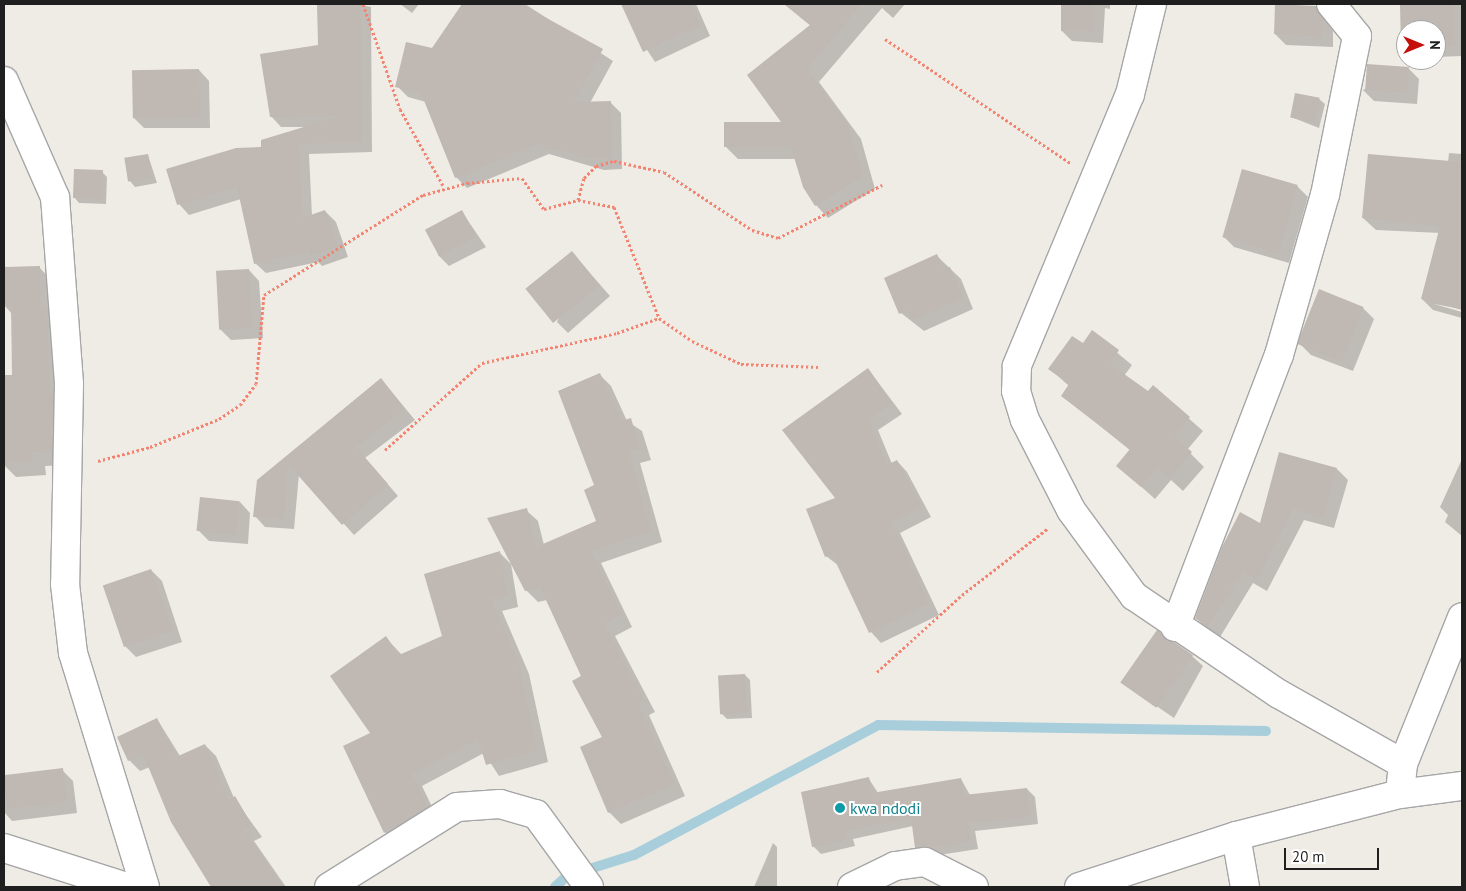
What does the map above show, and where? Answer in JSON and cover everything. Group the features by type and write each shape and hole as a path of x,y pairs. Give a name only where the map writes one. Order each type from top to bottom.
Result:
{"street":[{"path":"1152,4 1130,94 1097,181 1017,366 1016,391 1025,420 1071,510 1134,596 1175,627 1279,694 1403,764"},
{"path":"1175,627 1279,354 1325,195 1357,36 1330,4"},
{"path":"4,82 55,197 69,384 65,584 73,653 145,887"},
{"path":"1400,794 1403,764 1462,617"},
{"path":"1079,887 1236,836 1400,794 1462,786"},
{"path":"329,887 457,807 500,804 536,814 589,887"},
{"path":"1236,836 1245,887"},
{"path":"4,848 126,887"},
{"path":"852,887 895,866 925,862 974,887"}],"path":[{"path":"363,4 400,109 444,187"},
{"path":"885,40 1097,181"},
{"path":"578,200 584,178 596,166 614,162 664,172 752,230 778,238 882,185"},
{"path":"68,469 150,447 219,419 240,405 256,384 264,295 423,195 444,187 522,178 544,209 578,200 602,202 620,216 659,318 692,341 741,364 818,367"},
{"path":"385,450 482,363 617,334 659,318"},
{"path":"877,672 962,595 1071,510"}],"building":[{"path":"361,4 362,142 299,144 302,218 325,210 338,247 311,256 309,251 254,264 237,187 177,205 166,169 236,148 261,147 261,140 340,116 270,117 260,54 318,45 317,5"},
{"path":"462,4 521,4 603,49 574,102 611,101 612,159 593,159 537,144 455,178 421,93 395,87 406,42 432,48"},
{"path":"621,4 691,4 700,25 643,52"},
{"path":"784,4 862,4 807,69 848,125 863,176 815,206 803,187 791,147 724,147 724,122 781,122 747,75 810,25"},
{"path":"1061,4 1094,4 1094,31 1061,31"},
{"path":"1275,4 1316,6 1323,19 1322,37 1274,34"},
{"path":"1400,4 1454,4 1455,46 1446,46 1446,20 1400,20"},
{"path":"1367,64 1396,66 1396,70 1409,70 1407,93 1365,90"},
{"path":"199,69 200,117 133,118 132,70"},
{"path":"1295,93 1320,98 1315,122 1290,118"},
{"path":"148,154 152,178 128,181 124,158"},
{"path":"1368,154 1462,162 1462,310 1421,299 1440,226 1362,218"},
{"path":"74,169 103,170 102,199 73,198"},
{"path":"1242,169 1298,185 1278,253 1222,237"},
{"path":"462,210 476,236 439,256 425,230"},
{"path":"572,251 600,285 553,323 525,289"},
{"path":"937,254 944,269 950,267 963,298 912,320 908,310 899,314 884,278"},
{"path":"40,266 40,307 47,307 50,393 53,393 52,451 32,452 32,461 4,463 4,375 12,375 11,306 4,306 4,267"},
{"path":"249,269 252,328 219,330 216,271"},
{"path":"1319,289 1364,307 1341,362 1297,344"},
{"path":"1092,330 1119,350 1110,364 1148,391 1153,385 1190,417 1174,437 1192,452 1169,479 1157,468 1141,487 1116,466 1130,449 1061,396 1069,384 1048,369 1072,336 1083,343"},
{"path":"868,368 892,403 869,420 887,465 897,460 921,506 891,522 929,604 869,633 832,554 825,557 806,509 835,498 782,430"},
{"path":"600,373 621,421 631,418 640,448 629,452 651,531 591,551 622,615 604,624 644,700 638,703 674,784 608,813 580,747 602,737 572,681 581,676 540,587 525,591 487,518 527,508 536,547 596,521 584,490 594,485 558,391"},
{"path":"381,378 405,409 356,447 388,484 342,525 288,464 284,519 253,517 257,480"},
{"path":"1279,452 1337,468 1323,518 1293,509 1256,581 1243,571 1208,627 1195,618 1222,547 1240,512 1260,523"},
{"path":"200,497 240,501 236,535 196,531"},
{"path":"500,551 507,595 491,599 518,661 537,750 486,765 478,739 412,774 428,807 384,833 343,746 370,733 330,676 386,636 399,655 442,636 424,574"},
{"path":"151,569 172,630 124,647 103,586"},
{"path":"1157,630 1193,655 1156,708 1120,682"},
{"path":"745,674 747,713 720,714 718,675"},
{"path":"157,718 176,757 205,744 229,800 235,796 252,825 244,830 284,887 211,887 171,822 143,754 128,761 117,737"},
{"path":"63,768 67,802 8,809 4,775"},
{"path":"869,777 872,793 961,778 964,795 1027,788 1030,817 968,823 971,841 930,848 915,848 911,818 846,831 848,839 812,847 801,792"}],"waterway":[{"path":"555,887 567,876 634,855 878,725 1266,731"}],"place":[{"name":"kwa ndodi","path":"840,808"}]}
